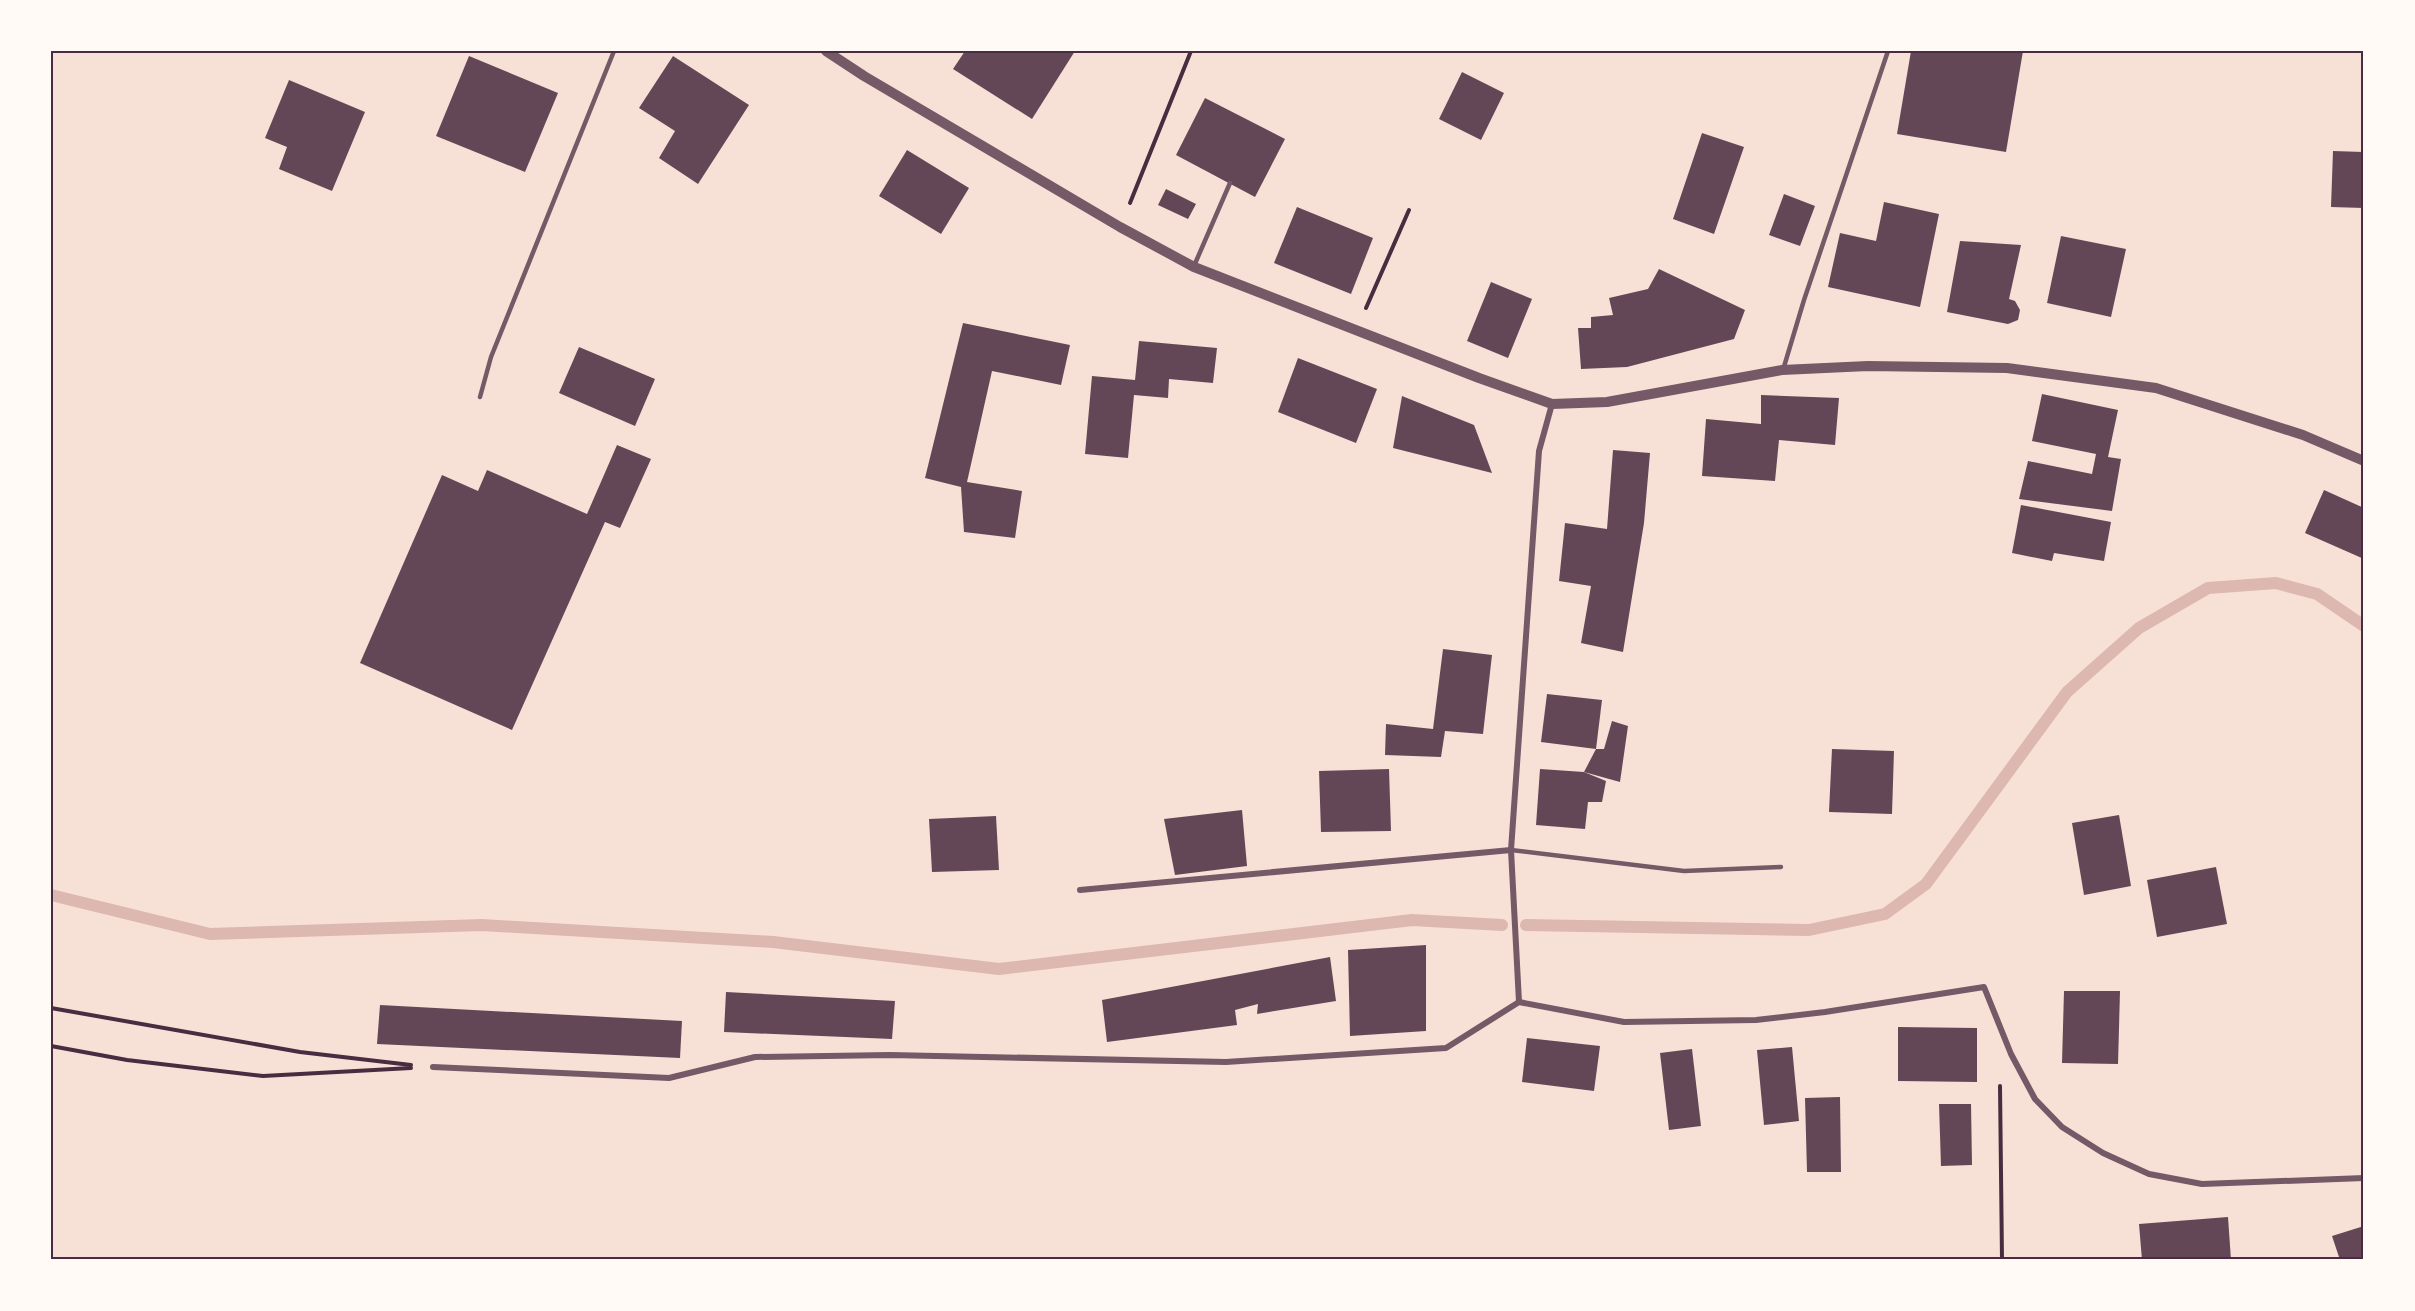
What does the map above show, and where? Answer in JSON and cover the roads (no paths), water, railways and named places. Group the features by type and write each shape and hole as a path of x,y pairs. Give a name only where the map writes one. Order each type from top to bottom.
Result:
{"street":[{"path":"826,51 864,76 1120,227 1194,267 1479,378 1552,404 1607,402 1782,370 1868,366 2007,368 2156,388 2303,435 2364,461"},
{"path":"1519,1002 1511,850 1539,451 1552,404"},
{"path":"1080,890 1511,850"},
{"path":"433,1067 669,1078 755,1057 891,1055 1226,1062 1446,1048 1519,1002 1624,1022 1756,1020 1825,1012 1984,987 2011,1054 2035,1099 2062,1127 2103,1153 2149,1173 2202,1184 2364,1178"}],"lane":[{"path":"480,397 491,357 614,51"},
{"path":"1782,370 1807,289 1888,51"},
{"path":"1194,267 1230,183"},
{"path":"1511,850 1684,871 1781,867"}],"waterway":[{"path":"1526,925 1809,930 1885,914 1926,884 2067,692 2139,628 2208,588 2276,583 2317,594 2364,626"},
{"path":"51,895 210,934 482,925 773,942 999,969 1412,920 1502,925"}]}
